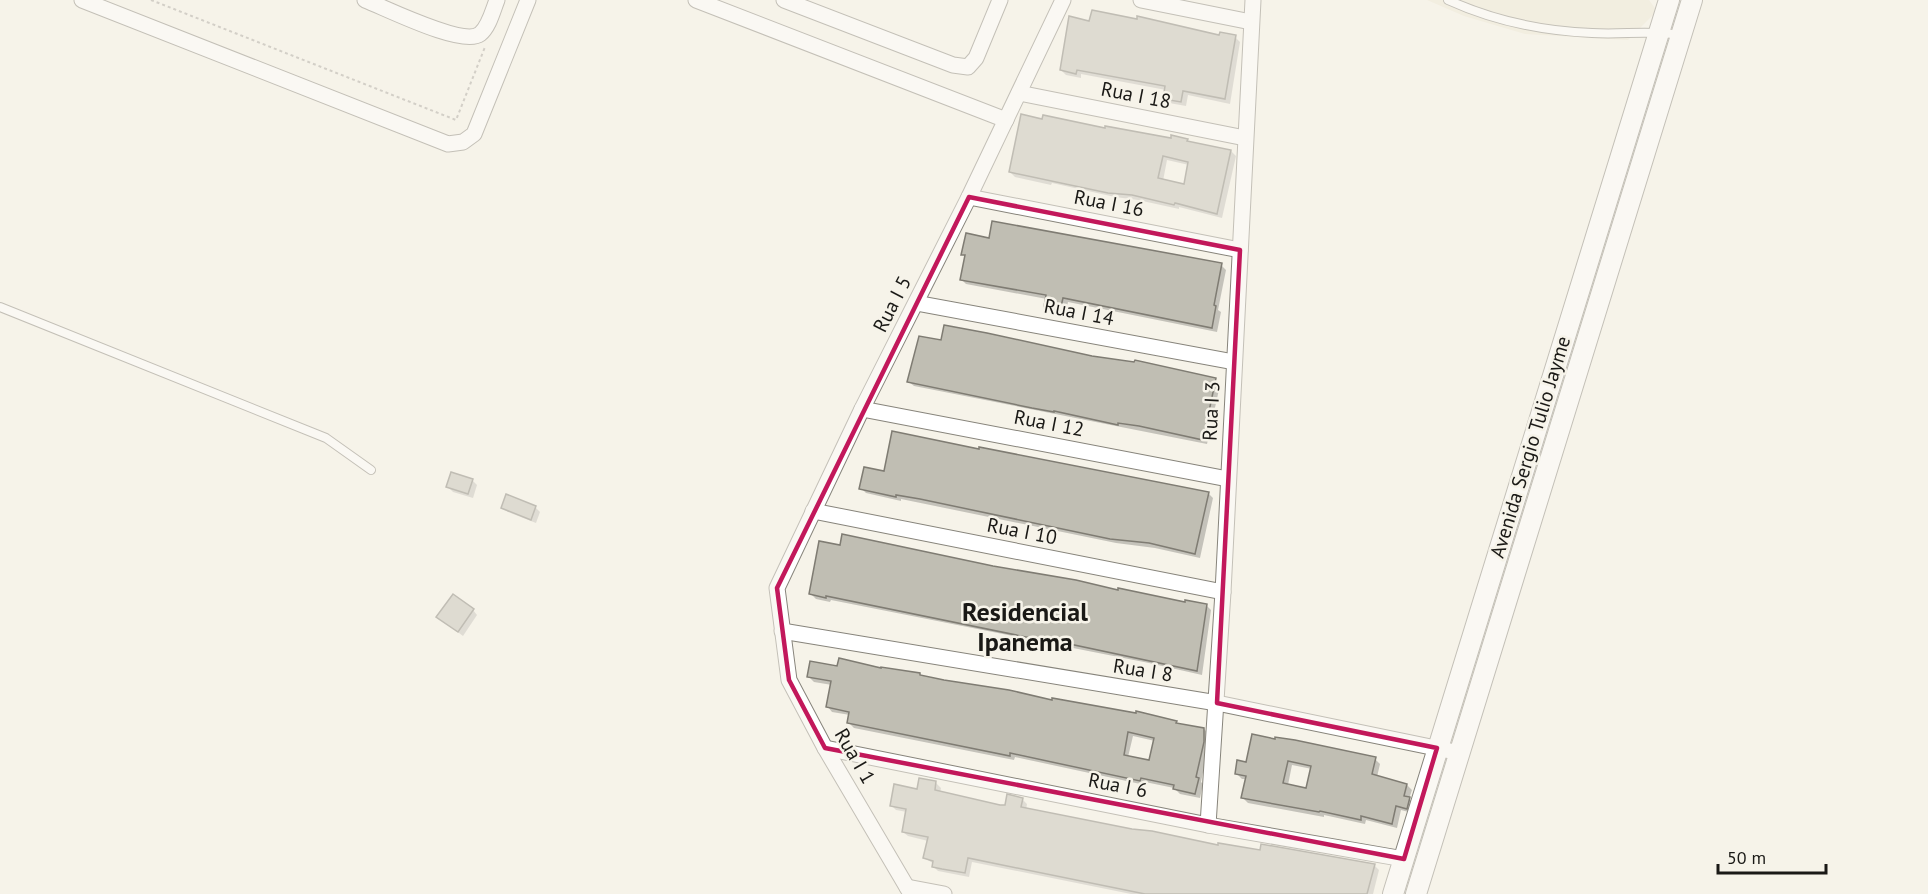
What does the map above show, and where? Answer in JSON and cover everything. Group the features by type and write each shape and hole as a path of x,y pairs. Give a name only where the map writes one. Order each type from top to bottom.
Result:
{"street":[{"path":"82,0 441,142 456,144 469,139 474,134 528,0"},
{"path":"365,0 448,34 473,37 485,28 497,0"},
{"path":"393,0 406,16"},
{"path":"696,0 1006,120"},
{"path":"784,0 953,65 968,67 976,58 1000,0"},
{"name":"Rua I 5","path":"782,631 777,588 862,409 969,197 1063,0"},
{"path":"1141,0 1251,22"},
{"name":"Rua I 3","path":"1208,825 1223,592 1252,0"},
{"name":"Avenida Sergio Tulio Jayme","path":"1393,894 1669,0"},
{"name":"Avenida Sergio Tulio Jayme","path":"1416,894 1692,0"},
{"name":"Rua I 18","path":"1019,93 1245,138"},
{"name":"Rua I 16","path":"969,197 1240,250"},
{"name":"Rua I 14","path":"916,303 1234,363"},
{"name":"Rua I 12","path":"862,409 1228,479"},
{"name":"Rua I 10","path":"813,511 1223,592"},
{"name":"Rua I 8","path":"782,631 1217,704 1460,753"},
{"name":"Rua I 1","path":"782,631 789,680 825,748 909,891"},
{"name":"Rua I 6","path":"825,748 1208,825 1404,859"},
{"path":"909,891 944,894"}],"lane":[{"path":"1448,0 1472,11 1532,27 1592,33 1659,32 1681,36"},
{"path":"0,307 326,438 371,470"}],"path":[{"path":"152,0 456,120 489,36 485,28"}],"highlighted area":[{"path":"969,197 1240,250 1217,703 1437,748 1404,859 825,748 789,680 777,588"}],"shaded area":[{"path":"1427,0 1649,0 1657,11 1628,40 1525,34 1464,16"}],"building":[{"path":"1092,10 1137,19 1137,16 1219,35 1220,32 1236,35 1225,99 1183,91 1181,102 1163,99 1165,86 1077,70 1076,74 1060,70 1069,16 1089,21"},
{"path":"1021,114 1042,119 1043,115 1105,128 1105,126 1171,138 1171,135 1188,139 1187,141 1231,150 1217,214 1175,203 1174,205 1132,195 1108,193 1009,172","holes":["1163,156 1188,162 1184,184 1158,178"]},
{"path":"992,221 1222,263 1212,328 1063,298 1060,311 1044,307 1046,295 960,280 965,255 961,255 966,233 989,238"},
{"path":"944,325 1092,356 1134,362 1135,360 1216,378 1203,440 907,382 919,336 941,340"},
{"path":"892,431 1209,492 1195,554 1149,543 1110,539 920,499 896,495 896,497 859,489 864,467 884,471"},
{"path":"451,472 473,479 468,494 446,487"},
{"path":"506,494 536,506 531,520 501,508"},
{"path":"842,534 1118,590 1118,588 1185,602 1185,600 1207,604 1197,671 809,594 819,541 840,545"},
{"path":"453,594 474,609 458,632 436,617"},
{"path":"839,658 1052,700 1052,698 1136,713 1136,711 1177,721 1176,723 1204,728 1204,742 1196,777 1199,778 1195,794 1173,789 1174,785 1141,778 1140,781 1010,753 1010,756 847,723 849,712 826,707 831,681 807,677 810,661 837,666","holes":["1128,732 1154,738 1149,760 1124,755"]},
{"path":"1252,734 1295,740 1376,757 1372,774 1407,784 1404,796 1410,797 1407,809 1396,806 1392,824 1361,816 1361,820 1241,798 1246,776 1235,774 1237,760 1246,762","holes":["1288,761 1311,766 1306,788 1283,783"]},
{"path":"919,778 936,781 935,790 1000,805 1005,805 1007,794 1023,798 1021,807 1132,829 1218,845 1218,843 1260,850 1261,844 1375,864 1367,894 1145,894 968,858 965,873 942,869 932,867 933,861 923,858 928,837 902,832 906,809 890,806 894,784 917,789"}],"district":[{"name":"Residencial Ipanema","path":"1025,627"}]}
